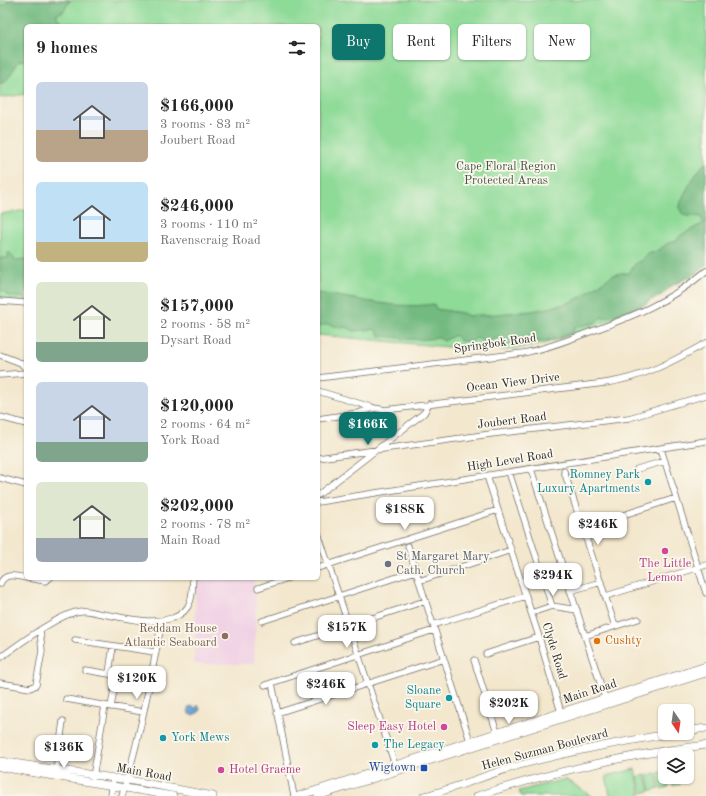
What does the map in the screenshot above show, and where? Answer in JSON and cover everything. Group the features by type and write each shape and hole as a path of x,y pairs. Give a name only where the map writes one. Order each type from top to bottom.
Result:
{"main road":[{"name":"Main Road","path":"298,796 396,768 606,701 706,666"},
{"name":"Main Road","path":"606,701 706,673"},
{"name":"Main Road","path":"471,744 497,733 562,715"},
{"path":"694,731 706,730"},
{"name":"Helen Suzman Boulevard","path":"430,795 520,766 565,754 617,742 658,735"},
{"name":"Helen Suzman Boulevard","path":"477,796 522,782 603,762 644,754 706,745"},
{"name":"Main Road","path":"0,761 56,768 213,796"},
{"name":"Main Road","path":"0,767 112,787 124,792 173,796"},
{"name":"Main Road","path":"318,796 396,768"}],"street":[{"name":"Springbok Road","path":"320,378 522,353 549,346 651,308 679,292 706,271"},
{"path":"0,301 24,303"},
{"name":"Ocean View Drive","path":"320,392 385,410 620,380 668,364 706,343"},
{"path":"0,355 20,363 24,367"},
{"path":"0,375 24,372"},
{"name":"Joubert Road","path":"320,458 629,418 706,395"},
{"path":"320,494 424,413 429,404"},
{"path":"320,418 358,413 374,408"},
{"path":"0,418 24,424"},
{"name":"High Level Road","path":"320,502 706,441"},
{"path":"661,449 706,593"},
{"path":"637,469 664,461"},
{"path":"531,469 606,701"},
{"path":"508,472 552,606"},
{"path":"564,472 615,626"},
{"name":"Clyde Road","path":"487,476 539,637 562,715"},
{"path":"0,478 24,484"},
{"path":"620,516 676,498"},
{"path":"320,567 498,510"},
{"path":"320,540 369,683 396,768"},
{"path":"408,546 471,744"},
{"path":"419,581 511,550"},
{"path":"606,596 706,564"},
{"path":"262,621 416,571"},
{"path":"0,584 5,577 12,575 24,577"},
{"path":"0,658 40,630 70,614 82,611 137,620 160,621 180,615 187,608 191,600 193,580"},
{"path":"258,588 282,580"},
{"path":"570,591 601,582"},
{"path":"265,685 526,596"},
{"path":"295,643 425,601"},
{"path":"531,613 552,606 576,610"},
{"path":"585,636 638,619"},
{"path":"124,792 143,712 160,631 160,621"},
{"path":"0,683 30,688 34,687 42,651 40,630"},
{"path":"486,654 539,637"},
{"path":"75,640 155,652"},
{"path":"112,674 114,646"},
{"path":"278,713 444,659"},
{"path":"474,660 497,733"},
{"path":"85,670 112,674 116,678 111,707"},
{"path":"272,683 294,796"},
{"path":"66,700 143,712"},
{"path":"92,783 105,706"},
{"path":"55,777 64,721"},
{"path":"111,796 113,778"}],"shaded area":[{"name":"Reddam House Atlantic Seaboard","path":"196,580 254,580 256,609 254,664 194,664"}],"green space":[{"name":"Cape Floral Region Protected Areas","path":"0,0 706,0 706,257 630,313 554,341 539,345 508,350 486,349 486,346 468,348 447,347 320,335 320,24 24,24 24,94 0,98"},
{"path":"70,0 64,11 57,14 57,17 63,24 24,24 24,60 19,61 6,81 0,84 0,6 5,5 8,1"},
{"path":"706,162 706,265 699,272 671,286 663,294 646,304 616,315 600,318 595,323 575,327 572,333 559,338 540,342 528,342 524,345 523,340 521,339 517,345 510,346 499,338 485,342 476,338 473,341 460,341 455,335 444,341 437,337 416,340 380,336 375,329 355,331 346,327 341,328 327,324 320,326 320,293 376,303 405,306 434,304 436,309 462,313 469,316 532,311 571,302 613,275 629,273 635,264 646,255 659,250 668,243 676,241 681,235 703,224 701,217 685,215 681,212 680,208 690,184"},
{"path":"24,210 24,301 0,299 0,214"},
{"path":"9,252 15,260 24,259 24,298 8,296 4,291 0,291 0,258 8,258"},
{"path":"635,769 641,796 610,796 606,776"},
{"path":"656,773 659,789 651,791 648,775"},
{"path":"646,775 650,791 642,793 638,777"},
{"path":"565,779 592,796 521,796 519,791"},
{"path":"660,784 668,784 669,787 661,789"}],"water":[{"path":"198,705 200,709 199,712 193,715 189,714 188,708 191,706 196,708"}],"place":[{"name":"Romney Park Luxury Apartments","path":"648,482"},
{"name":"The Little Lemon","path":"665,551"},
{"name":"St Margaret Mary Cath. Church","path":"388,564"},
{"name":"Reddam House Atlantic Seaboard","path":"225,636"},
{"name":"Cushty","path":"597,641"},
{"name":"Sloane Square","path":"449,698"},
{"name":"Sleep Easy Hotel","path":"444,727"},
{"name":"York Mews","path":"163,738"},
{"name":"The Legacy","path":"375,745"},
{"name":"Wigtown","path":"424,768"},
{"name":"Hotel Graeme","path":"221,770"}]}
